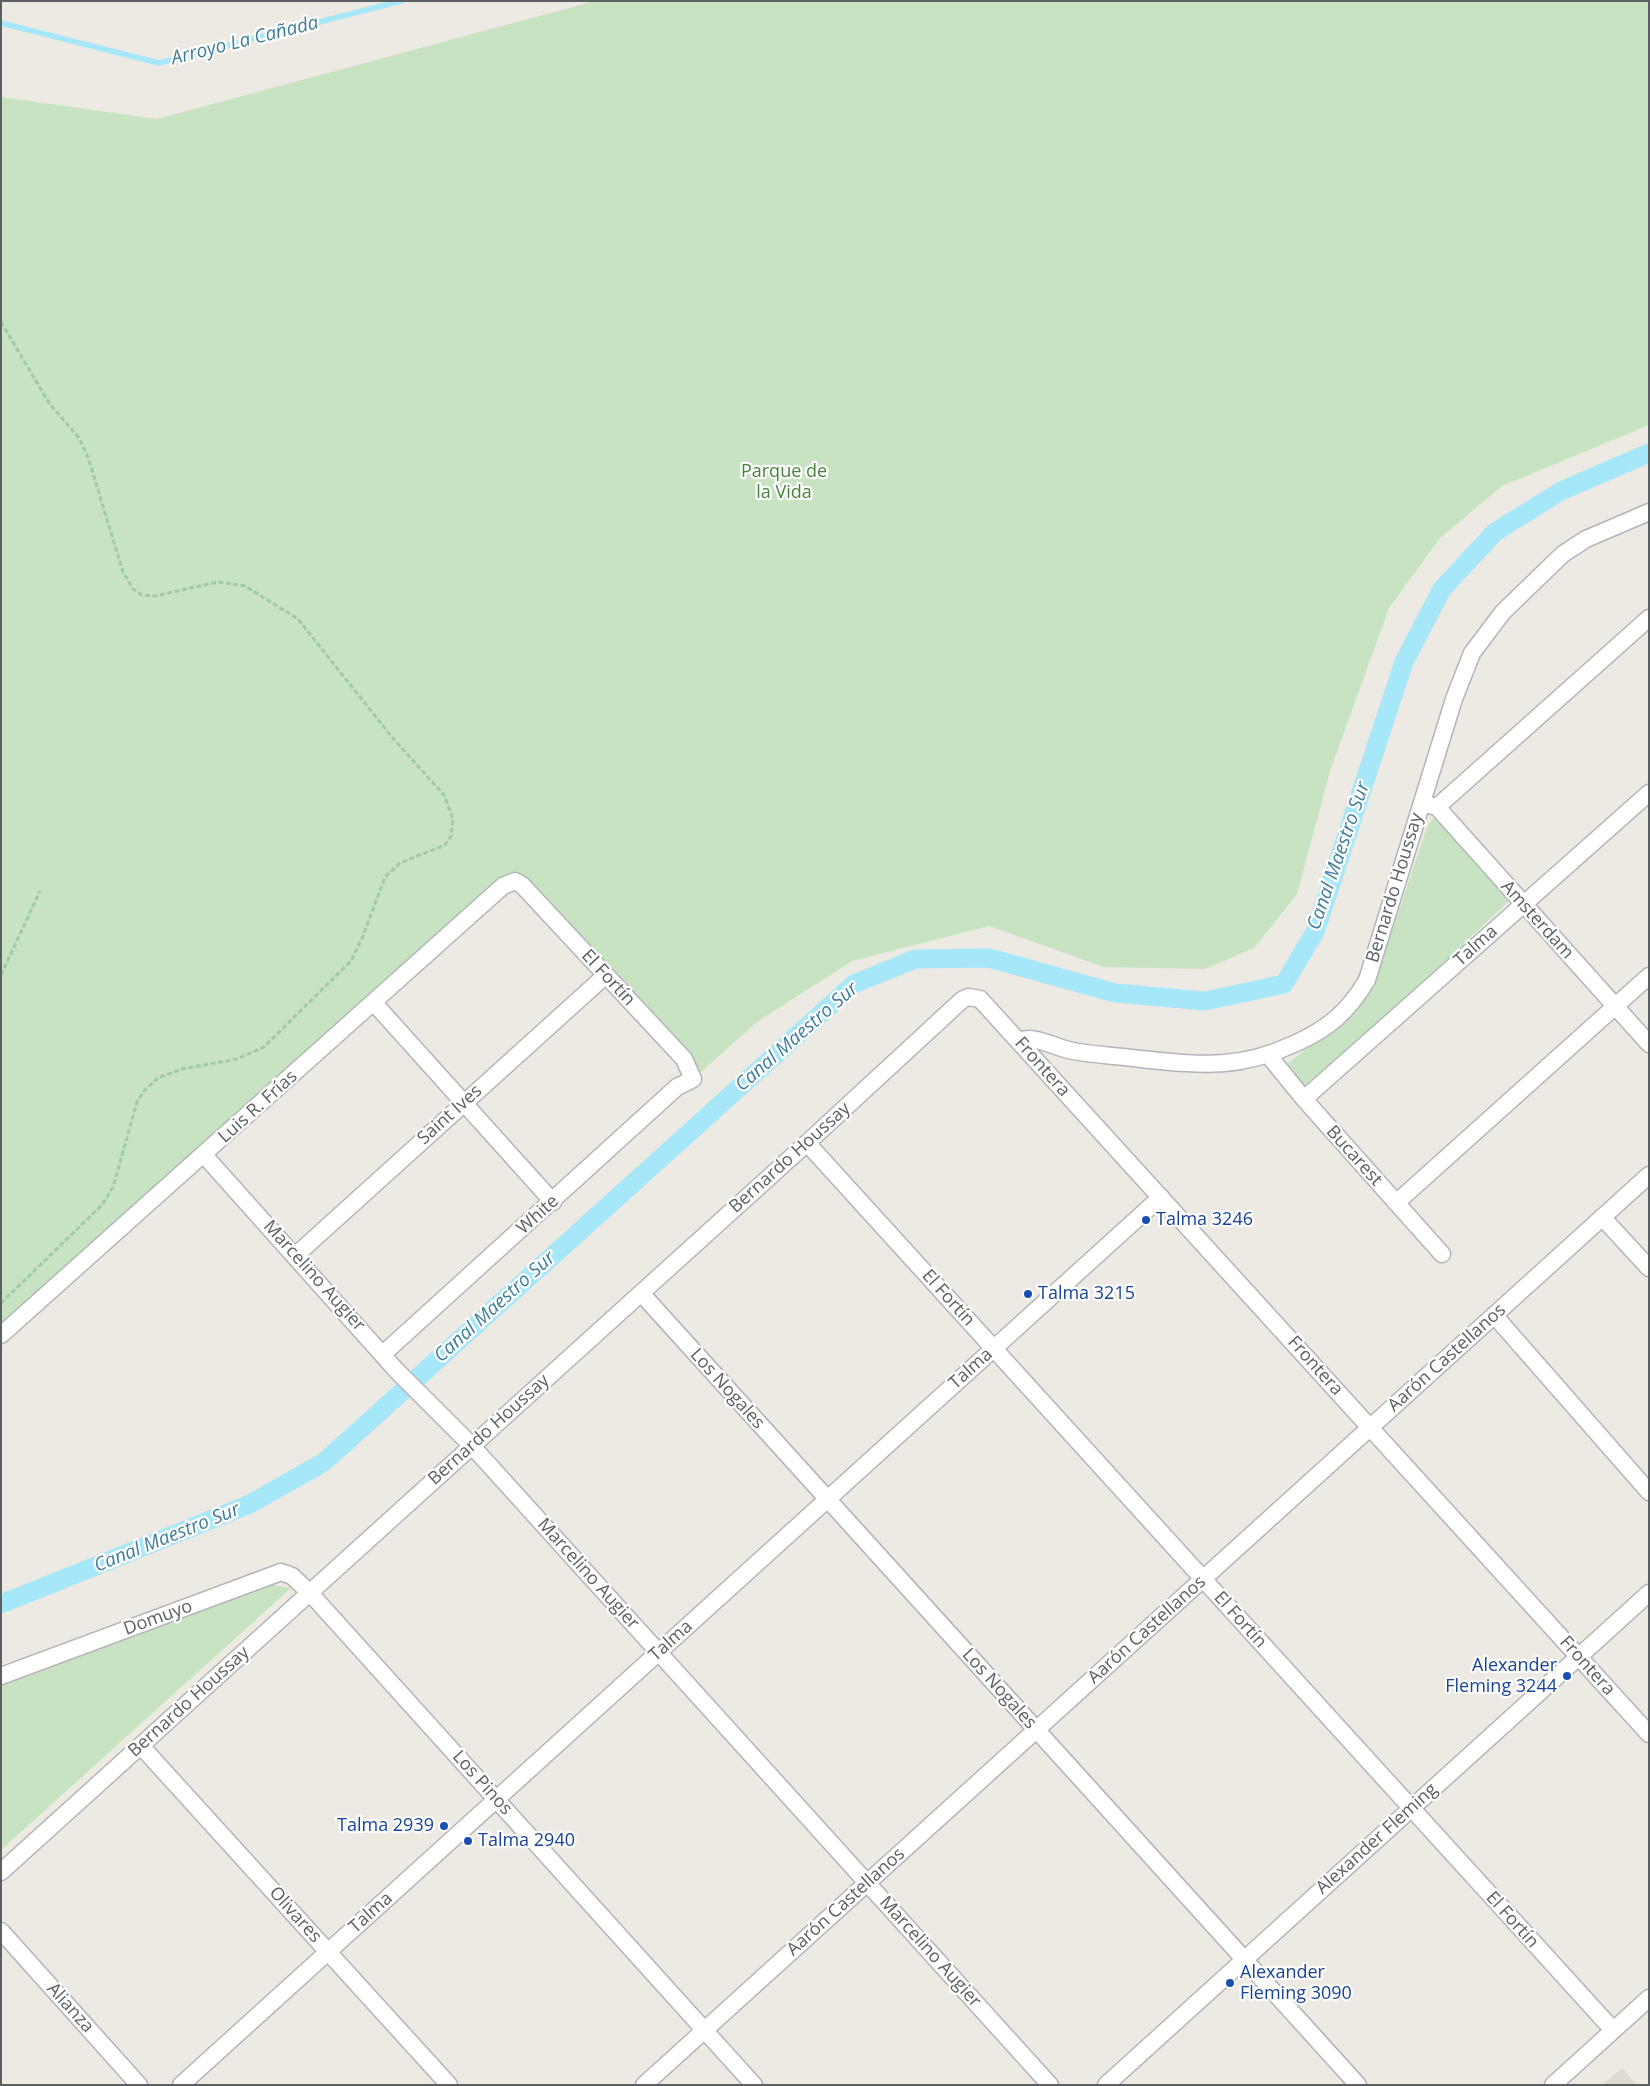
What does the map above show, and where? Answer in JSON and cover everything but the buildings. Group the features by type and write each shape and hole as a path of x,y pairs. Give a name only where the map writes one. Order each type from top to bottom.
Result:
{"street":[{"name":"Bernardo Houssay","path":"1018,1041 1027,1037 1074,1051 1186,1064 1230,1064 1269,1056 1318,1033 1335,1020 1358,994 1369,973 1429,805 1454,699 1472,653 1503,612 1563,554 1586,539 1647,514"},
{"path":"1429,805 1649,618"},
{"name":"Talma","path":"1304,1099 1649,793"},
{"name":"Amsterdam","path":"1429,805 1524,904 1649,1044"},
{"name":"El Fortín","path":"516,881 522,885 684,1059 693,1079"},
{"name":"Luis R. Frías","path":"1,1335 503,886 516,881"},
{"name":"Saint Ives","path":"295,1256 606,975"},
{"path":"1396,1203 1649,976"},
{"name":"Bernardo Houssay","path":"1,1872 807,1143 962,1000 968,997 980,999"},
{"name":"Frontera","path":"980,999 1649,1734"},
{"path":"374,1003 552,1202"},
{"name":"Bucarest","path":"1269,1056 1304,1099 1442,1254"},
{"name":"White","path":"384,1354 677,1087 693,1079"},
{"name":"El Fortín","path":"807,1143 1613,2030"},
{"name":"Marcelino Augier","path":"204,1155 384,1354 396,1370 472,1446 1050,2085"},
{"name":"Aarón Castellanos","path":"644,2085 1649,1175"},
{"name":"Talma","path":"180,2085 1161,1197"},
{"path":"1602,1217 1649,1268"},
{"name":"Los Nogales","path":"641,1293 1358,2085"},
{"path":"1494,1315 1649,1492"},
{"name":"Domuyo","path":"1,1676 281,1572 292,1576 310,1592"},
{"name":"Los Pinos","path":"310,1592 754,2085"},
{"name":"Alexander Fleming","path":"1106,2085 1649,1593"},
{"name":"Olivares","path":"141,1746 449,2085"},
{"name":"Alianza","path":"1,1931 139,2085"},
{"path":"1553,2085 1649,1998"}],"path":[{"path":"1,322 49,403 79,438 88,457 123,572 133,589 142,595 154,596 218,582 245,586 298,619 391,736 444,795 453,819 451,836 444,845 400,864 385,877 363,936 351,961 264,1047 237,1059 174,1072 158,1078 144,1091 137,1102 113,1187 102,1205 1,1303"},
{"path":"1,975 40,891"}],"shaded area":[{"path":"1622,2068 1637,2085 1602,2085"}],"green space":[{"name":"Parque de la Vida","path":"595,1 1649,1 1649,425 1502,486 1440,538 1389,608 1330,771 1297,894 1254,948 1205,969 1104,967 989,926 852,961 757,1022 693,1079 515,881 1,1335 1,97 157,119"},
{"path":"1434,817 1511,899 1309,1089 1286,1065 1356,1009 1376,979 1427,827"},
{"path":"273,1585 291,1588 1,1850 1,1686"}],"waterway":[{"name":"Arroyo La Cañada","path":"1,23 159,63 401,1"},
{"name":"Canal Maestro Sur","path":"1,1604 250,1504 324,1462 854,984 915,959 989,958 1115,993 1205,1001 1284,984 1315,932 1404,662 1442,589 1495,532 1561,491 1649,453"}],"place":[{"name":"Talma 3246","path":"1146,1220"},
{"name":"Talma 3215","path":"1028,1294"},
{"name":"Alexander Fleming 3244","path":"1567,1676"},
{"name":"Talma 2939","path":"444,1826"},
{"name":"Talma 2940","path":"468,1841"},
{"name":"Alexander Fleming 3090","path":"1230,1983"}]}
